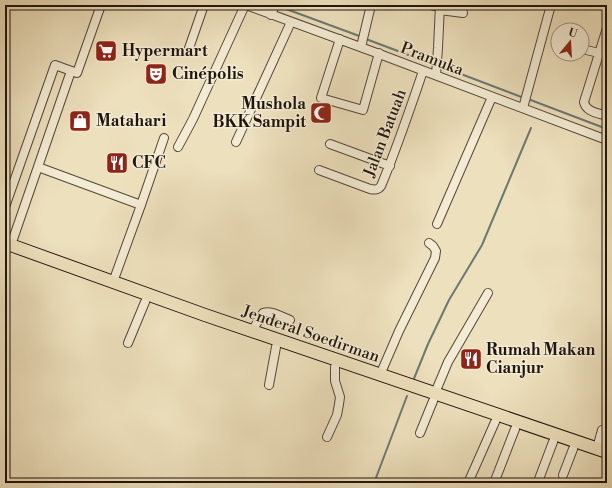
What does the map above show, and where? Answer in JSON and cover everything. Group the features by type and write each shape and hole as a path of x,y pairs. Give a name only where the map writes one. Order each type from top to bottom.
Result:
{"highway":[{"name":"Jenderal Soedirman","path":"7,247 113,282 252,331 335,367 602,450"},
{"name":"Jenderal Soedirman","path":"7,247 49,267 145,302 276,347 380,375 495,422 607,460"}],"street":[{"path":"5,207 55,66 77,73 101,5"},
{"path":"178,147 193,119 245,5"},
{"name":"Pramuka","path":"245,5 340,39 362,44 379,54 423,71 436,69 492,97 524,105 607,140"},
{"path":"271,15 275,5"},
{"path":"362,44 371,5"},
{"path":"431,5 463,13"},
{"path":"524,105 551,5"},
{"path":"436,69 440,7"},
{"path":"188,51 203,9"},
{"path":"236,142 291,22"},
{"path":"607,28 584,102 584,106 587,108 607,116"},
{"path":"340,39 322,98 363,110 379,54"},
{"path":"590,51 599,53"},
{"path":"7,247 38,167 71,71"},
{"name":"Jalan Batuah","path":"318,170 370,189 375,190 380,188 390,166 423,71"},
{"path":"437,224 492,97"},
{"path":"113,282 164,138"},
{"path":"330,144 390,166"},
{"path":"38,167 141,205"},
{"path":"380,375 399,331 435,258 436,249 429,243"},
{"path":"420,433 448,362 488,293"},
{"path":"128,343 145,302"},
{"path":"252,331 262,313 265,312 290,320"},
{"path":"269,385 276,347"},
{"path":"327,437 337,415 340,397 336,381 335,367"},
{"path":"468,483 495,422"},
{"path":"494,483 515,429"},
{"path":"602,430 602,450"},
{"path":"539,479 553,442"},
{"path":"563,475 573,449"}],"path":[{"path":"181,5 203,9"}],"waterway":[{"path":"278,6 362,37"},
{"path":"366,39 435,65"},
{"path":"440,66 524,98"},
{"path":"528,99 607,129"},
{"path":"413,381 428,344 449,300 482,245 531,128"},
{"path":"374,483 407,396"}],"place":[{"name":"Hypermart","path":"106,51"},
{"name":"Cinépolis","path":"156,74"},
{"name":"Mushola BKK Sampit","path":"321,113"},
{"name":"Matahari","path":"80,121"},
{"name":"CFC","path":"117,163"},
{"name":"Rumah Makan Cianjur","path":"471,359"}]}
